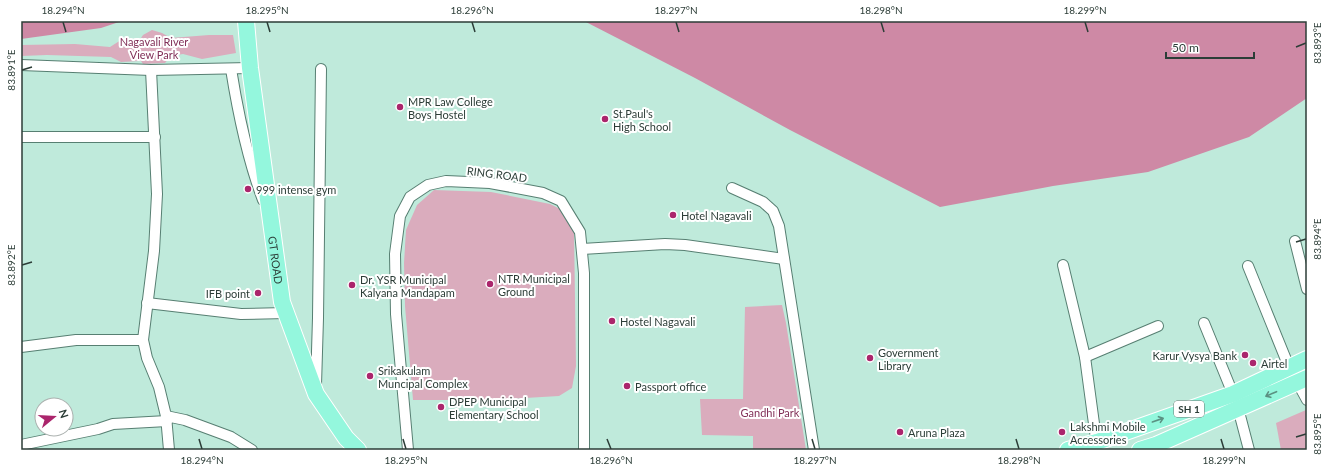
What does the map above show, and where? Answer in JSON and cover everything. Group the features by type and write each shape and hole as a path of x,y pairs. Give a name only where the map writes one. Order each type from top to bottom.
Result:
{"main road":[{"name":"GT ROAD","path":"246,21 250,68 282,302 316,394 347,444 358,450"},
{"name":"SH 1","path":"1140,450 1156,445 1235,401 1289,367 1307,359"},
{"name":"SH 1","path":"1068,450 1097,446 1302,380"}],"street":[{"path":"21,65 151,70 250,68"},
{"path":"231,69 248,157 271,221"},
{"path":"316,394 321,69"},
{"path":"151,70 157,194 154,250 143,340 147,358 159,387 166,418 169,450"},
{"path":"21,137 155,137"},
{"name":"RING ROAD","path":"408,450 396,314 396,254 400,216 410,197 428,185 446,181 490,183 544,193 561,201 580,232 584,273 584,450"},
{"path":"732,188 763,202 773,211 778,226 814,450"},
{"path":"1295,241 1307,289"},
{"path":"582,250 672,244 784,259"},
{"path":"1064,265 1085,357 1097,446"},
{"path":"1248,266 1289,367 1302,380 1307,400"},
{"path":"147,303 241,314 286,313"},
{"path":"1204,323 1235,401 1250,450"},
{"path":"1085,357 1158,326"},
{"path":"21,347 76,340 143,340"},
{"path":"21,445 113,424 166,418 185,420 231,437 252,450"}],"green space":[{"name":"Nagavali River View Park","path":"152,30 171,38 233,35 236,53 202,59 183,54 171,56 165,63 143,64 141,61 121,62 111,57 47,55 21,56 21,45 75,44 110,47 121,40 139,41 143,35"},
{"name":"NTR Municipal Ground","path":"434,190 491,192 550,204 564,211 574,231 576,366 572,388 559,396 493,400 413,400 405,306 404,263 406,230 417,205"},
{"name":"Gandhi Park","path":"782,305 806,450 753,450 753,436 702,435 700,399 743,399 745,307"},
{"path":"1306,410 1307,450 1281,450 1276,423"}],"shaded area":[{"path":"21,21 122,21 101,28 21,39"},
{"path":"584,21 1307,21 1307,98 1249,137 1148,172 1053,186 940,207 790,130 695,78"}],"place":[{"name":"MPR Law College Boys Hostel","path":"400,107"},
{"name":"St.Paul's High School","path":"605,119"},
{"name":"999 intense gym","path":"248,189"},
{"name":"Hotel Nagavali","path":"673,215"},
{"name":"NTR Municipal Ground","path":"490,284"},
{"name":"Dr. YSR Municipal Kalyana Mandapam","path":"352,285"},
{"name":"IFB point","path":"258,293"},
{"name":"Hostel Nagavali","path":"612,321"},
{"name":"Karur Vysya Bank","path":"1245,355"},
{"name":"Government Library","path":"870,358"},
{"name":"Airtel","path":"1253,363"},
{"name":"Srikakulam Muncipal Complex","path":"370,376"},
{"name":"Passport office","path":"627,386"},
{"name":"DPEP Municipal Elementary School","path":"441,407"},
{"name":"Aruna Plaza","path":"900,432"},
{"name":"Lakshmi Mobile Accessories","path":"1062,432"}]}
